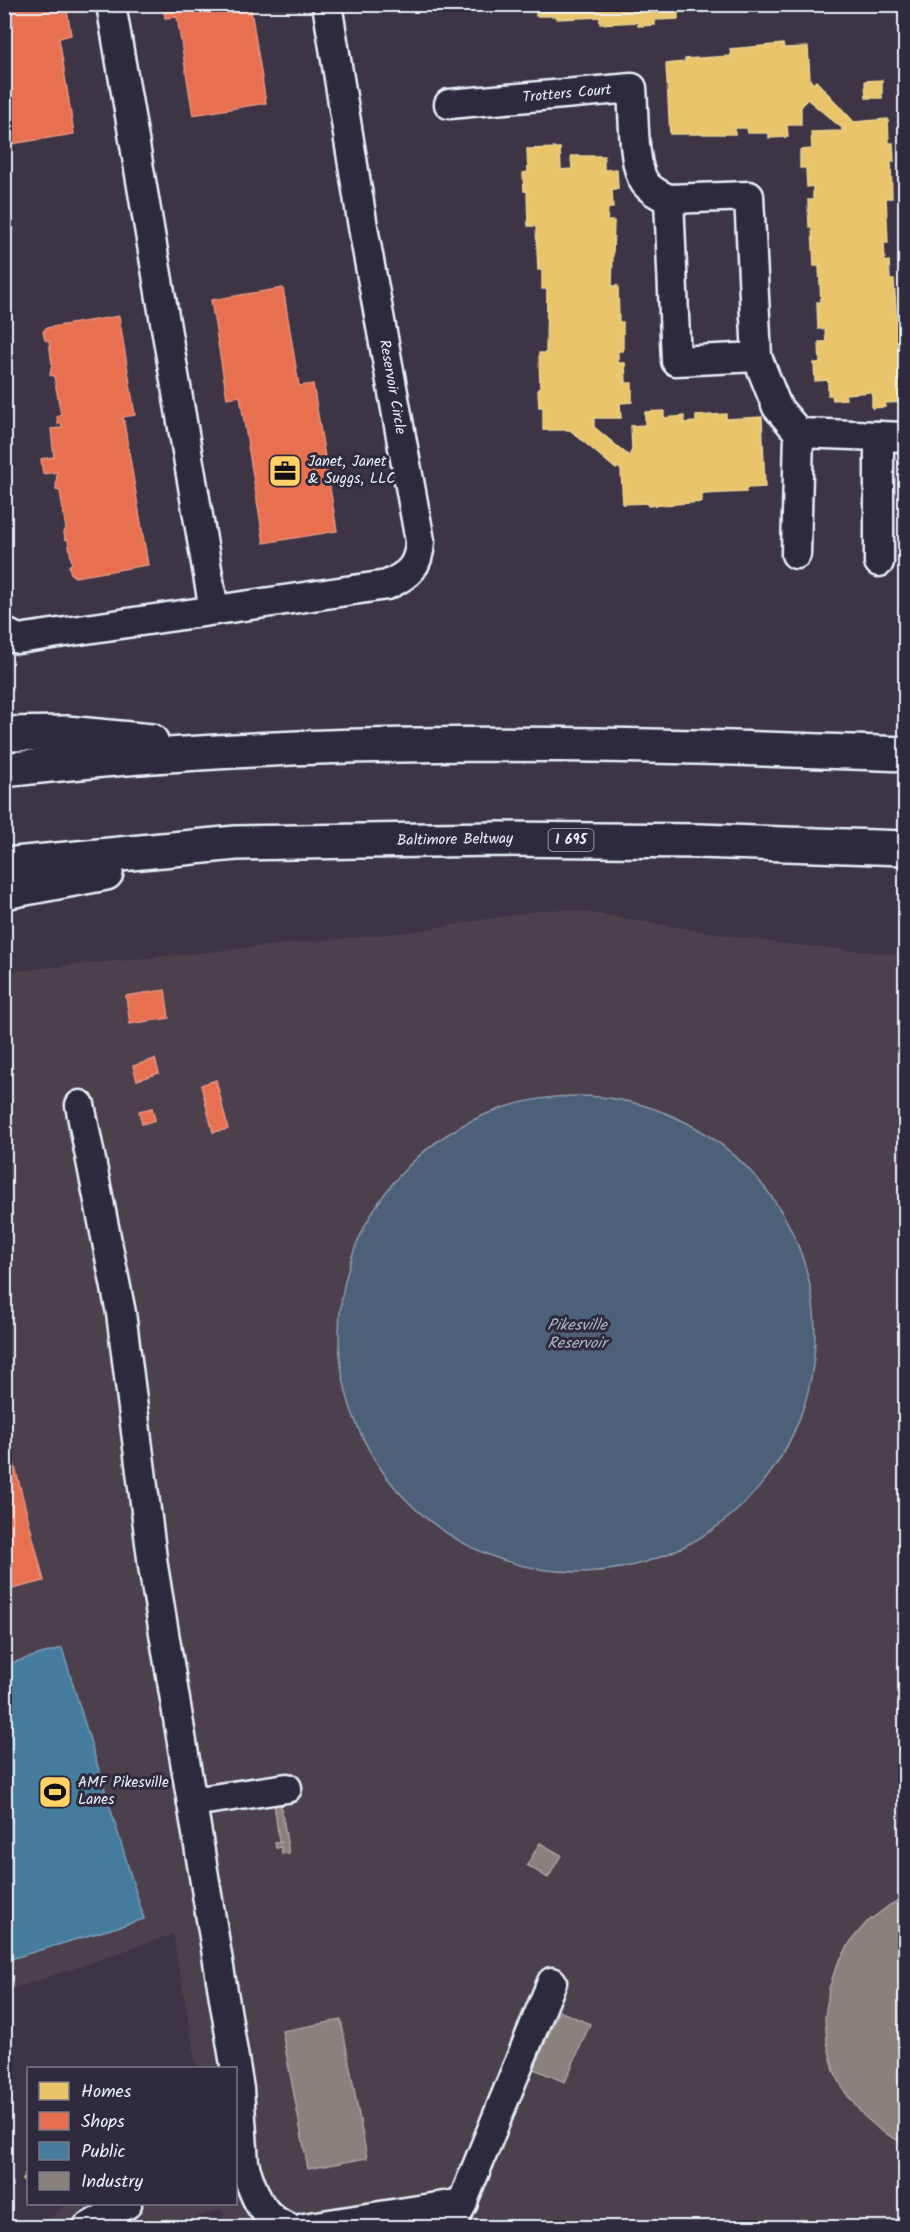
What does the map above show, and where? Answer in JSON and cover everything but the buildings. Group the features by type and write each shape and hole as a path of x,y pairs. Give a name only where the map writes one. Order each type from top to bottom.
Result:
{"highway":[{"path":"4,734 66,733 249,749"},
{"path":"4,770 70,762 249,749 514,742 906,754"},
{"name":"Baltimore Beltway","path":"4,866 236,843 508,839 699,841 906,848"},
{"path":"4,892 236,843"}],"street":[{"path":"111,4 214,610"},
{"name":"Reservoir Circle","path":"4,632 18,639 387,585 414,569 420,556 420,541 364,233 327,4"},
{"name":"Trotters Court","path":"448,104 632,88 639,166 644,181 653,192 669,199"},
{"path":"757,357 676,361 669,199 749,196 757,357 777,407 799,433 796,554"},
{"path":"799,433 892,437 879,562"},
{"path":"80,1105 121,1313 153,1566 235,2067"},
{"path":"192,1802 287,1788"},
{"path":"304,2228 457,2215 552,1982"},
{"path":"237,2077 240,2164 264,2212 278,2224 290,2228"},
{"path":"87,2228 125,2205"}],"shaded area":[{"path":"566,909 776,943 905,955 905,2227 226,2228 222,2209 167,2227 41,2227 65,2205 237,2205 237,2067 197,2067 173,1934 5,1992 5,972 409,932 537,911"}],"water":[{"name":"Pikesville Reservoir","path":"577,1096 623,1101 668,1115 709,1137 745,1166 774,1202 796,1243 810,1288 815,1334 810,1380 796,1425 774,1466 745,1502 709,1531 668,1553 623,1567 577,1572 531,1567 486,1553 445,1531 409,1502 380,1466 358,1425 344,1380 339,1334 344,1288 358,1243 380,1202 409,1166 445,1137 486,1115 531,1101"}],"place":[{"name":"Janet, Janet & Suggs, LLC","path":"285,471"},
{"name":"AMF Pikesville Lanes","path":"55,1792"}]}
